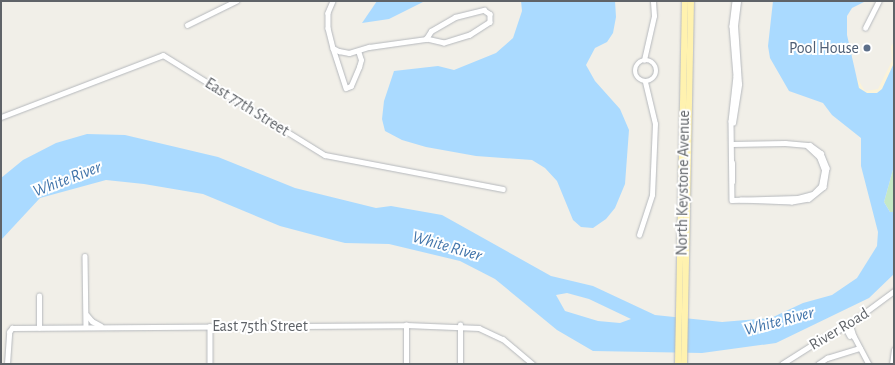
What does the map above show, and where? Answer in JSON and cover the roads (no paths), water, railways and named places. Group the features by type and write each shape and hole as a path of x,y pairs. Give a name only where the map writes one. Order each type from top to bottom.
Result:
{"main road":[{"name":"North Keystone Avenue","path":"681,363 685,1"},
{"name":"North Keystone Avenue","path":"683,259 691,1"}],"street":[{"path":"187,25 236,1"},
{"path":"333,1 327,21 333,48 346,88 351,86 359,67 360,60 358,51"},
{"path":"644,60 654,63 657,72 653,80 645,82 637,78 635,72 638,64 644,60 654,16 653,1"},
{"path":"732,144 786,144 812,146 821,154 826,172 824,187 809,199 792,202 732,200 732,144 736,76 732,26 735,1"},
{"path":"733,123 739,84 735,26 738,1"},
{"path":"865,28 879,1"},
{"path":"333,48 346,53 426,39 444,43 470,35 487,25 490,14 484,10 465,13 437,27 426,39"},
{"name":"East 77th Street","path":"1,117 164,55 325,155 503,189"},
{"path":"639,235 652,195 655,124 654,112 645,82"},
{"path":"85,256 86,327"},
{"name":"River Road","path":"782,364 823,338 850,324 894,291"},
{"path":"39,296 39,328"},
{"path":"86,313 92,322 106,327"},
{"path":"850,324 854,336 869,364"},
{"path":"406,325 406,364"},
{"name":"East 75th Street","path":"7,364 10,329 86,327 406,325 460,325 479,328 496,335 532,364"},
{"path":"460,325 460,364"},
{"path":"210,326 210,364"},
{"path":"845,327 850,336 854,336"},
{"path":"818,364 827,358 860,348"},
{"path":"892,364 894,350"}],"water":[{"path":"377,1 425,1 389,19 362,23"},
{"path":"521,1 615,1 616,17 613,33 607,42 595,48 586,65 595,81 620,109 629,130 625,184 615,208 606,219 593,228 581,227 573,220 557,181 545,168 532,160 476,156 426,147 402,140 385,131 382,119 384,101 394,71 438,66 454,70 496,53 513,38 522,11"},
{"name":"White River","path":"773,1 866,1 852,8 847,16 847,35 859,88 867,93 877,93 882,89 894,63 894,166 884,202 890,212 894,212 894,274 869,298 776,343 702,353 593,351 557,330 495,279 460,261 389,244 345,243 280,226 203,194 144,184 106,180 40,198 1,240 1,178 23,160 56,143 87,134 125,135 218,157 295,188 376,208 391,206 442,215 551,276 593,286 655,315 722,322 771,318 803,303 832,295 857,278 877,246 878,232 861,166 861,138 832,115 823,103 789,91 770,58 768,46","holes":["567,293 589,299 631,319 620,323 598,321 565,311 556,295"]}],"place":[{"name":"Pool House","path":"867,48"}]}
